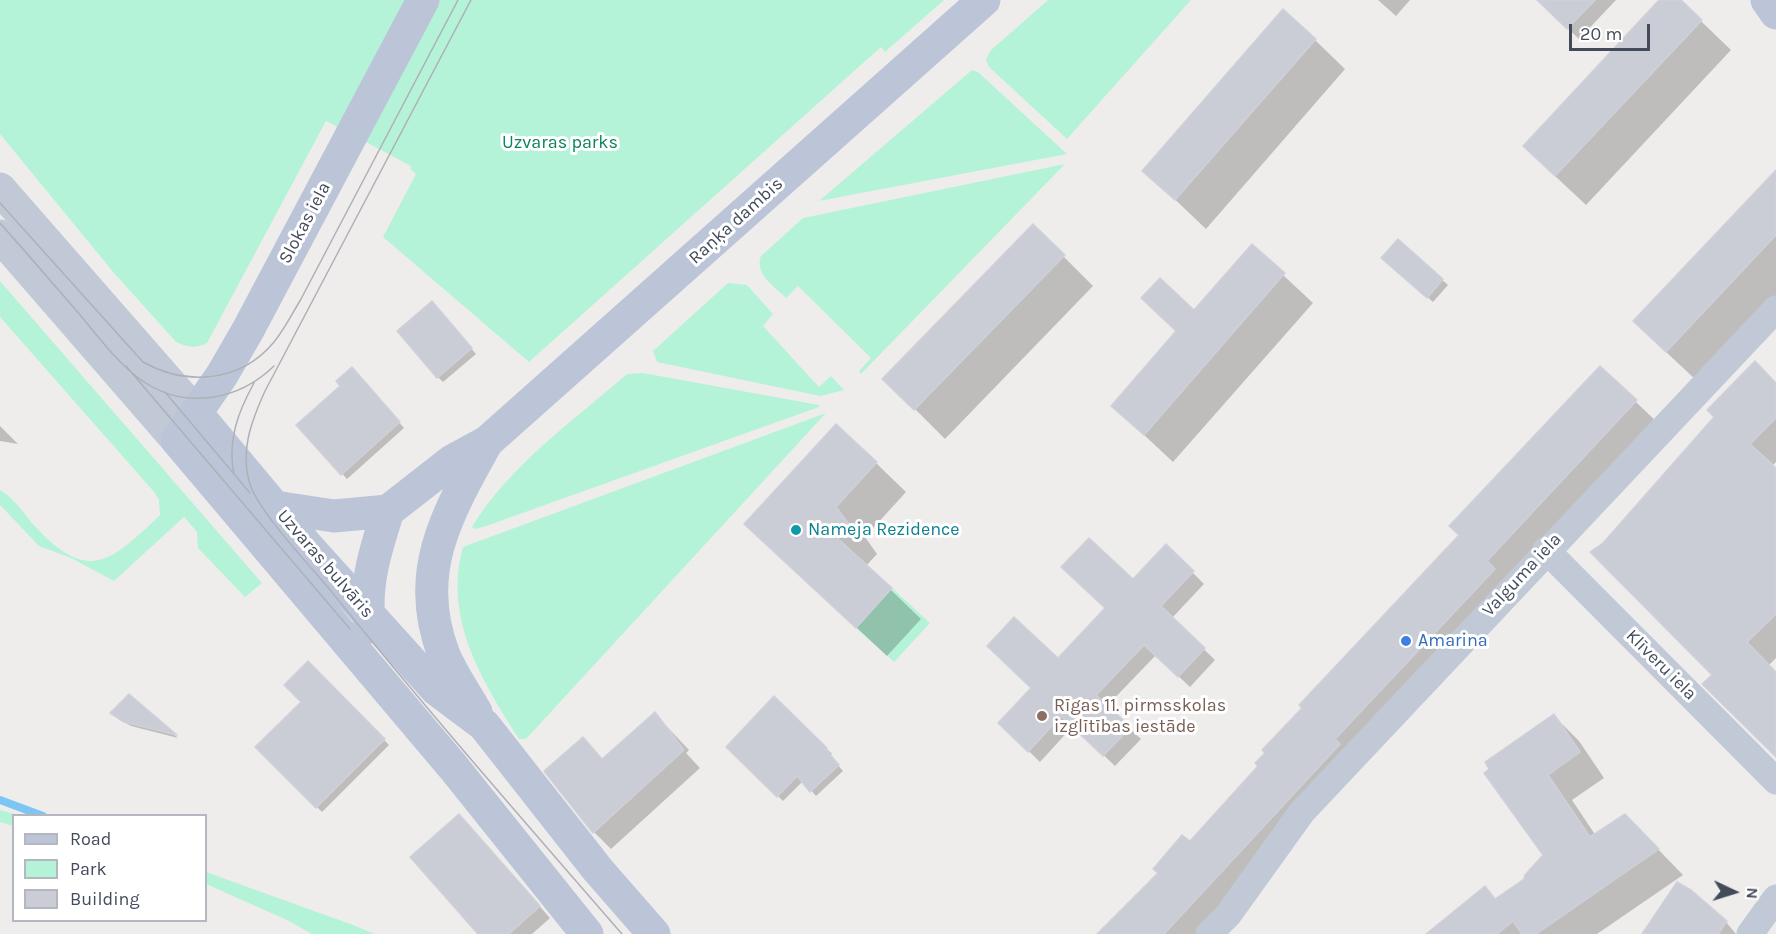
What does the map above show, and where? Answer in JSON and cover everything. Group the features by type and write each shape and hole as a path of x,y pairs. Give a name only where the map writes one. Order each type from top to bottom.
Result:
{"main road":[{"name":"Slokas iela","path":"177,440 248,330 423,0"},
{"name":"Raņķa dambis","path":"387,511 452,461 487,442 984,0"},
{"path":"1767,0 1776,13"},
{"name":"Uzvaras bulvāris","path":"196,413 367,613 436,689 484,725 598,870 654,934"},
{"name":"Uzvaras bulvāris","path":"177,440 376,675 587,934"},
{"name":"Raņķa dambis","path":"484,725 445,658 432,620 430,582 435,551 453,507 487,442"},
{"path":"275,507 334,516 387,511 375,552 367,613 376,675"}],"street":[{"name":"Uzvaras bulvāris","path":"0,189 196,413"},
{"name":"Uzvaras bulvāris","path":"0,236 177,440"},
{"name":"Valguma iela","path":"1209,934 1228,915 1302,812 1546,550 1776,309"},
{"name":"Klīveru iela","path":"1546,550 1776,781"},
{"path":"1750,934 1776,898"}],"green space":[{"name":"Uzvaras parks","path":"0,0 944,0 885,52 881,47 529,362 383,237 416,174 410,169 411,166 326,121 207,343 192,347 176,342 114,273 0,134"},
{"path":"1048,0 1191,0 1067,139 989,67 986,60 990,51"},
{"path":"972,70 978,72 1067,154 819,201"},
{"path":"1065,164 861,374 859,371 871,358 798,286 786,298 766,279 760,268 761,256 803,218"},
{"path":"0,281 262,583 245,597 198,548 197,532 184,517 114,581 71,558 39,546 0,505 0,490 13,500 51,542 68,554 83,560 98,560 112,555 126,546 160,515 159,500 155,493 0,317"},
{"path":"728,283 747,285 773,314 763,326 819,387 831,376 844,390 820,396 657,362 653,351"},
{"path":"643,373 819,405 819,407 489,525 476,529 472,527 504,484 543,445 627,374"},
{"path":"826,413 526,739 519,739 480,671 462,624 458,599 458,573 463,547"},
{"path":"892,588 930,623 894,662 856,628"},
{"path":"0,810 14,814 12,814 12,826 0,822"},
{"path":"207,872 375,934 312,934 289,921 207,884"}],"building":[{"path":"1537,0 1595,0 1567,29"},
{"path":"1659,0 1681,0 1702,20 1555,176 1523,146"},
{"path":"1283,9 1316,39 1175,200 1142,171"},
{"path":"1776,170 1776,235 1666,352 1633,321"},
{"path":"1033,224 1065,255 914,410 882,379"},
{"path":"1398,239 1443,279 1427,298 1381,258"},
{"path":"1252,244 1285,273 1144,435 1111,406 1176,331 1141,298 1160,278 1194,310"},
{"path":"432,301 472,348 437,378 397,331"},
{"path":"1755,361 1776,383 1776,418 1750,444 1776,468 1776,614 1747,642 1776,672 1776,757 1702,684 1712,675 1590,552 1603,543 1714,417 1707,410"},
{"path":"1600,366 1637,400 1487,561 1495,569 1335,739 1340,744 1164,934 1097,934 1158,873 1153,869 1182,835 1190,841 1258,766 1255,763 1265,753 1262,750 1302,708 1299,705 1459,535 1449,526"},
{"path":"352,367 400,422 341,475 296,425 340,386 336,381"},
{"name":"Nameja Rezidence","path":"836,424 877,462 836,507 848,523 836,537 892,588 856,628 744,524"},
{"path":"1089,538 1133,579 1166,544 1194,571 1161,606 1205,648 1178,677 1144,645 1096,695 1131,727 1103,756 1061,716 1028,752 998,723 1031,688 987,646 1014,617 1058,658 1105,608 1061,567"},
{"path":"308,661 385,739 316,808 255,747 301,702 284,685"},
{"path":"129,694 177,735 124,722 110,713"},
{"path":"774,696 827,748 826,750 839,765 810,792 797,776 777,797 726,747"},
{"path":"655,712 684,750 593,833 544,771 583,737 602,759"},
{"path":"1554,714 1580,752 1548,775 1590,837 1625,814 1659,849 1536,934 1522,934 1513,921 1497,934 1426,934 1485,886 1495,899 1524,879 1543,855 1484,773 1489,769 1485,762"},
{"path":"459,814 540,906 509,934 478,934 410,857"},
{"path":"1677,882 1691,890 1727,921 1718,934 1642,934"}],"waterway":[{"path":"0,800 38,814"}],"tram line":[{"path":"0,203 143,362 160,370 194,377 229,373 245,366 260,356 274,342 301,299 458,0"},
{"path":"471,0 265,391 251,426 246,462 251,487 265,512 287,540 622,934"},
{"path":"0,223 116,357 134,375 160,391 195,398 212,397 245,387 274,366"},
{"path":"126,366 350,629"},
{"path":"234,474 232,450 235,427 254,383"},
{"path":"165,392 250,493"}],"place":[{"name":"Nameja Rezidence","path":"796,530"},
{"name":"Amarina","path":"1406,641"},
{"name":"Rīgas 11. pirmsskolas izglītības iestāde","path":"1042,716"}]}
